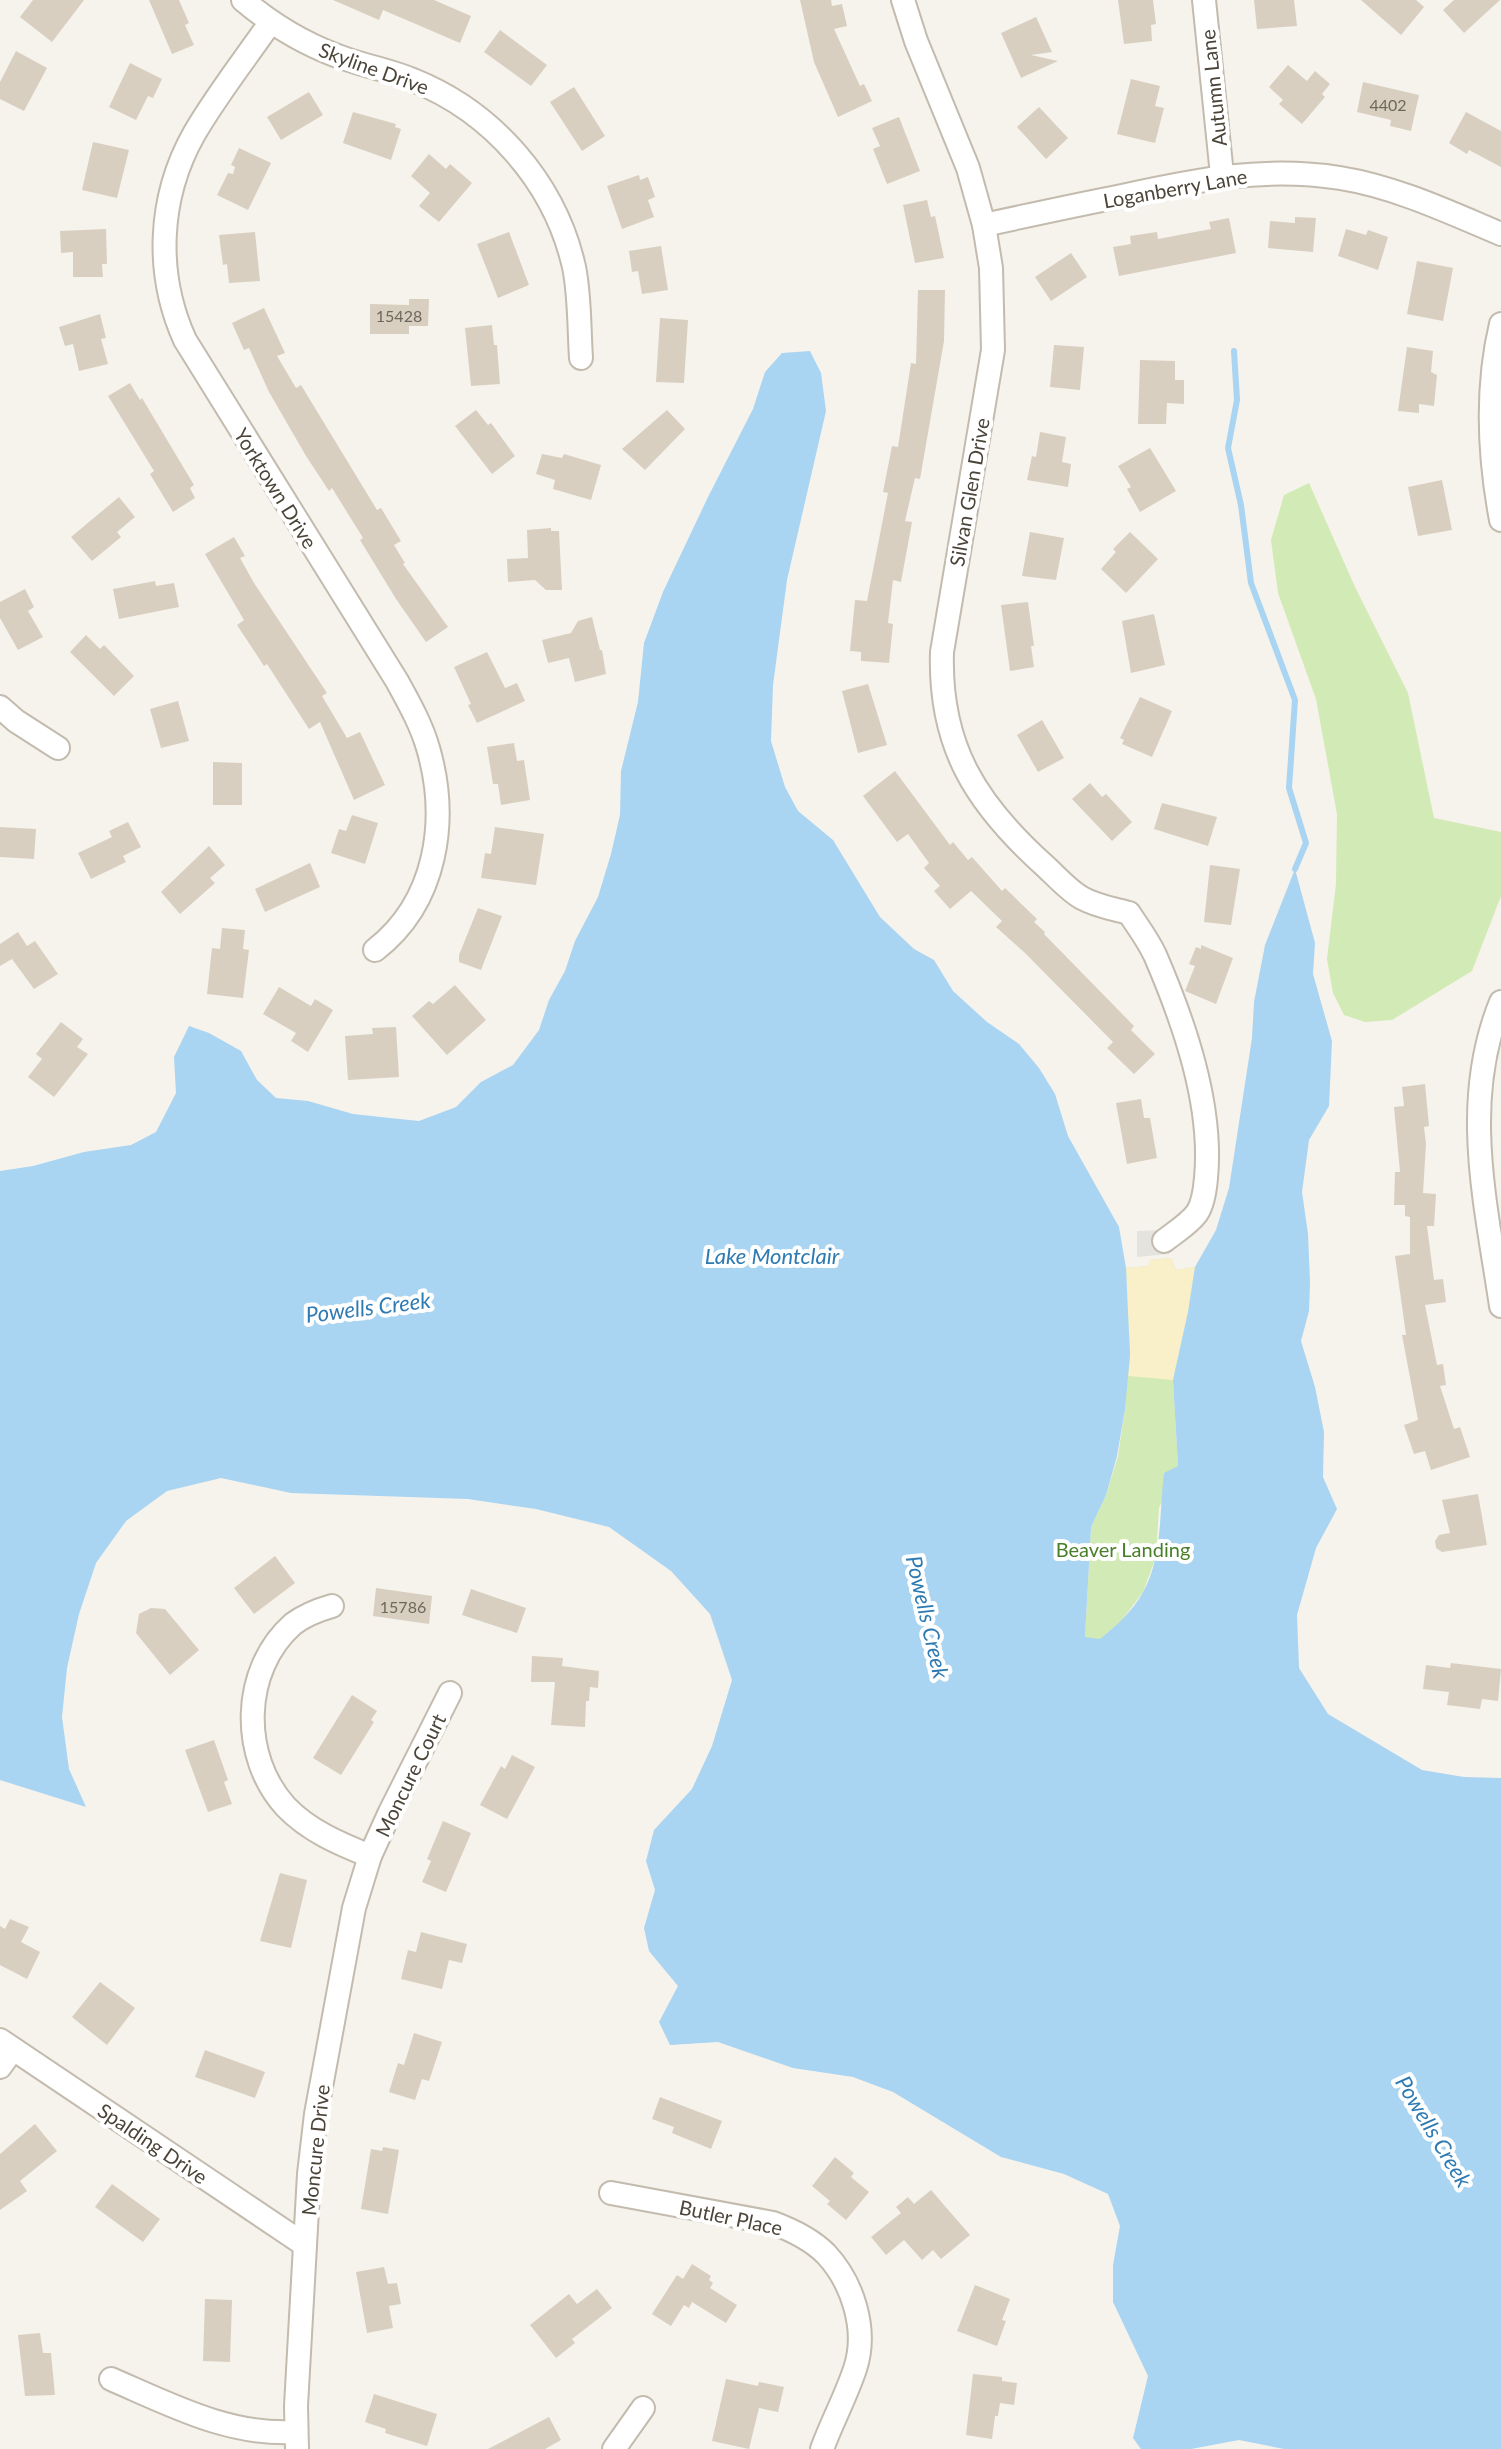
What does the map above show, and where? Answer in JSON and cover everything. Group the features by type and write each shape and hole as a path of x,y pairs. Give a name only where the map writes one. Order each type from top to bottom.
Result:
{"street":[{"name":"Skyline Drive","path":"243,0 270,23 317,48 350,61 387,70 430,88 476,116 505,141 538,181 566,237 575,271 581,358"},
{"name":"Silvan Glen Drive","path":"903,0 916,41 968,168 984,225 991,268 993,350 942,652 941,684 945,717 963,766 1011,832 1081,898 1129,913 1153,952 1176,1010 1201,1091 1207,1128 1204,1194 1196,1214 1164,1241"},
{"name":"Autumn Lane","path":"1204,0 1222,175"},
{"name":"Yorktown Drive","path":"270,23 194,133 180,163 164,229 164,263 169,296 185,340 397,681 416,716 428,749 437,811 429,876 403,924 375,950"},
{"name":"Loganberry Lane","path":"984,225 1222,175 1269,172 1305,173 1367,183 1438,207 1501,234"},
{"path":"1501,324 1494,372 1491,435 1501,520"},
{"path":"0,707 58,748"},
{"path":"1501,1002 1484,1057 1478,1097 1478,1136 1501,1306"},
{"path":"332,1606 312,1612 280,1638 265,1663 256,1687 253,1732 258,1758 269,1783 284,1805 303,1824 370,1856"},
{"name":"Moncure Court","path":"370,1856 450,1693"},
{"name":"Moncure Drive","path":"296,2440 309,2174 316,2114 354,1908 370,1856"},
{"name":"Spalding Drive","path":"4,2052 305,2245"},
{"name":"Butler Place","path":"611,2193 773,2223 811,2241 825,2254 843,2277 851,2294 858,2318 859,2343 856,2367 822,2449"},
{"path":"111,2379 214,2423 296,2440"},
{"path":"614,2449 643,2408"}],"green space":[{"path":"1309,483 1355,587 1408,693 1434,818 1501,832 1501,896 1472,971 1392,1020 1365,1022 1344,1015 1333,993 1327,959 1336,884 1337,814 1316,699 1278,593 1271,540 1284,495"},
{"name":"Beaver Landing","path":"1171,1258 1176,1270 1195,1267 1173,1380 1178,1466 1159,1508 1156,1557 1143,1592 1122,1620 1100,1640 1085,1637 1091,1527 1106,1495 1118,1456 1125,1409 1129,1313 1126,1268 1149,1266 1149,1260"}],"sand":[{"path":"1171,1258 1176,1270 1195,1267 1173,1380 1128,1376 1126,1268 1149,1266 1149,1260"}],"shaded area":[{"path":"1167,1230 1179,1234 1169,1254 1137,1257 1137,1231"}],"water":[{"name":"Lake Montclair","path":"810,351 821,373 826,411 787,580 773,685 771,741 785,787 798,811 833,840 880,917 914,949 934,960 953,991 987,1022 1019,1044 1039,1068 1055,1094 1068,1136 1119,1227 1126,1268 1130,1355 1117,1456 1106,1495 1091,1527 1085,1637 1100,1639 1124,1618 1143,1592 1154,1564 1164,1473 1178,1466 1173,1380 1195,1267 1216,1230 1229,1188 1252,1038 1254,1002 1265,945 1295,869 1315,943 1313,974 1332,1041 1329,1106 1309,1140 1302,1192 1310,1282 1309,1311 1301,1341 1324,1432 1323,1477 1337,1509 1316,1548 1297,1615 1299,1668 1328,1714 1422,1770 1464,1777 1501,1778 1501,2449 1284,2449 1239,2440 1191,2449 1141,2449 1133,2438 1148,2376 1113,2302 1113,2265 1120,2226 1108,2194 1064,2174 1001,2157 893,2092 853,2077 793,2068 718,2042 670,2045 659,2022 678,1986 649,1951 644,1928 655,1890 646,1861 654,1830 692,1789 712,1746 732,1680 710,1614 671,1571 609,1527 536,1509 468,1499 291,1493 221,1478 167,1491 126,1521 96,1563 79,1614 67,1668 62,1717 69,1769 86,1807 0,1780 0,1171 131,1145 156,1132 176,1093 174,1057 189,1026 241,1051 257,1080 276,1098 308,1101 353,1114 419,1121 456,1107 481,1082 513,1065 539,1030 575,941 598,897 620,815 621,771 638,702 644,643 663,592 753,409 765,372 782,353"}],"building":[{"path":"33,0 84,0 52,42 20,17"},
{"path":"149,0 179,0 194,45 172,54"},
{"path":"333,0 434,0 471,16 460,43 383,10 379,20"},
{"path":"800,0 831,0 832,6 842,4 847,26 834,29 860,86 864,84 872,101 838,117 814,62"},
{"path":"1118,0 1153,0 1156,24 1151,25 1152,41 1124,44"},
{"path":"1254,0 1294,0 1297,26 1257,29"},
{"path":"1361,0 1416,0 1424,7 1401,35"},
{"path":"1454,0 1500,0 1464,33 1443,10"},
{"path":"1036,17 1052,52 1031,55 1058,61 1021,78 1001,33"},
{"path":"500,30 547,65 531,86 484,52"},
{"path":"16,51 47,68 24,111 0,99 0,82"},
{"path":"130,63 162,79 153,98 148,96 136,120 109,107"},
{"path":"1288,65 1307,81 1315,71 1330,84 1322,94 1325,97 1302,124 1279,104 1283,100 1269,87"},
{"path":"1131,79 1160,86 1155,106 1164,108 1155,143 1117,134"},
{"path":"1363,82 1419,95 1411,131 1390,126 1391,120 1357,112"},
{"path":"574,87 605,136 582,151 550,102"},
{"path":"309,92 323,115 281,140 267,117"},
{"path":"1039,107 1068,138 1046,159 1017,127"},
{"path":"353,112 396,124 395,127 401,129 391,160 343,143"},
{"path":"1466,112 1501,131 1501,167 1469,150 1467,154 1449,143"},
{"path":"899,117 920,171 887,184 873,149 880,146 872,128"},
{"path":"93,142 129,150 117,198 82,190"},
{"path":"239,148 271,163 248,210 217,195 228,173 233,174 235,167 231,165"},
{"path":"429,154 446,169 450,164 472,183 439,222 419,206 430,193 411,176"},
{"path":"639,175 640,180 648,177 655,197 648,200 654,217 622,229 607,186"},
{"path":"927,200 931,217 935,216 944,258 915,263 903,205"},
{"path":"1295,217 1316,218 1313,252 1268,248 1270,221 1295,223"},
{"path":"1229,218 1236,253 1119,276 1113,247 1131,244 1130,236 1157,232 1158,239 1211,229 1209,222"},
{"path":"106,229 107,264 102,264 103,277 73,277 73,252 61,253 60,231"},
{"path":"1346,229 1366,235 1368,230 1388,237 1378,270 1338,256"},
{"path":"255,232 260,281 229,283 219,235"},
{"path":"509,232 529,285 498,298 477,244"},
{"path":"661,246 668,290 642,294 638,271 632,272 629,251"},
{"path":"1071,253 1087,277 1051,301 1035,277"},
{"path":"1417,261 1453,268 1443,321 1407,314"},
{"path":"918,290 945,290 944,341 920,479 915,478 905,521 912,522 901,582 893,580 888,623 893,624 889,663 861,661 861,652 850,651 855,600 867,601 888,493 883,492 892,446 898,447 911,363 916,364"},
{"path":"409,299 429,299 428,326 409,326 409,334 370,334 370,304 409,305"},
{"path":"264,308 285,353 277,356 296,388 301,385 377,510 381,508 401,541 394,545 403,564 448,627 426,642 396,599 332,488 329,491 306,456 269,392 249,348 244,350 232,323"},
{"path":"100,314 106,338 101,339 108,364 79,371 73,344 65,346 59,327"},
{"path":"660,318 688,320 684,383 656,382"},
{"path":"492,325 500,384 471,386 465,328"},
{"path":"1054,345 1084,347 1080,390 1050,387"},
{"path":"1407,347 1433,351 1431,372 1437,375 1434,406 1419,404 1419,413 1398,411"},
{"path":"1140,360 1175,361 1175,380 1184,380 1184,404 1167,403 1166,424 1138,424"},
{"path":"130,383 194,485 190,488 195,498 173,512 150,474 154,471 108,396"},
{"path":"476,410 488,425 491,423 515,456 492,474 455,426"},
{"path":"667,410 685,429 645,470 622,449"},
{"path":"1040,432 1066,437 1062,462 1071,464 1068,487 1027,480 1032,456 1036,457"},
{"path":"1150,448 1176,491 1140,512 1127,489 1131,487 1118,466"},
{"path":"542,454 562,458 564,454 601,465 591,500 553,489 555,480 536,474"},
{"path":"1442,480 1452,530 1418,536 1408,487"},
{"path":"119,497 135,517 117,532 121,537 92,561 71,537"},
{"path":"551,528 551,531 559,531 562,590 546,590 535,580 508,582 507,559 528,558 527,530"},
{"path":"1030,532 1064,538 1056,580 1022,576"},
{"path":"1130,532 1158,559 1126,593 1101,569 1116,552 1113,549"},
{"path":"234,537 245,556 240,558 254,583 327,693 322,696 347,738 360,732 385,785 354,800 320,722 309,729 267,664 264,666 237,625 244,620 205,554"},
{"path":"155,581 156,586 174,583 179,607 119,619 113,589"},
{"path":"25,589 34,607 28,611 43,637 18,650 0,618 0,602"},
{"path":"1028,602 1034,667 1010,671 1001,605"},
{"path":"1154,614 1165,665 1131,673 1122,621"},
{"path":"592,617 606,674 575,682 569,658 548,663 542,640 571,633 578,621"},
{"path":"86,635 100,649 104,645 134,676 114,696 70,652"},
{"path":"487,652 505,688 517,683 525,701 477,723 454,667"},
{"path":"868,684 887,745 858,753 842,691"},
{"path":"1140,697 1172,711 1152,757 1122,744 1124,740 1120,738"},
{"path":"178,701 189,741 161,748 150,709"},
{"path":"1042,720 1064,758 1038,772 1017,735"},
{"path":"514,743 517,761 524,760 530,800 501,805 498,784 493,784 487,747"},
{"path":"213,762 242,763 242,805 213,805"},
{"path":"895,771 950,845 953,842 968,860 972,857 1002,891 1005,888 1037,919 1034,922 1044,934 1134,1026 1131,1030 1155,1054 1134,1074 1107,1048 1113,1042 996,927 1002,921 971,891 950,909 934,891 940,886 924,868 929,863 908,834 897,842 863,796"},
{"path":"1090,783 1102,797 1106,794 1132,822 1112,841 1072,799"},
{"path":"1162,803 1217,817 1208,846 1154,829"},
{"path":"352,815 378,823 365,864 331,853 339,829 346,831"},
{"path":"128,822 141,847 123,856 126,862 91,879 78,853 112,837 109,831"},
{"path":"0,827 36,829 34,859 0,857"},
{"path":"495,827 544,834 536,885 481,878 485,853 491,854"},
{"path":"209,846 225,865 210,878 215,883 180,914 161,892"},
{"path":"310,863 320,887 265,912 255,889"},
{"path":"1210,865 1240,869 1231,925 1204,922"},
{"path":"478,908 502,916 481,970 459,962"},
{"path":"222,928 245,930 243,949 249,950 243,998 207,994 212,948 220,949"},
{"path":"18,932 27,946 35,941 58,974 34,989 12,959 0,966 0,944"},
{"path":"1201,945 1233,958 1216,1004 1185,991 1195,966 1189,964 1196,947 1201,949"},
{"path":"455,985 486,1020 447,1055 412,1016 429,1001 433,1004"},
{"path":"279,987 311,1006 315,999 333,1010 308,1052 291,1041 296,1033 263,1014"},
{"path":"61,1022 83,1039 77,1047 88,1054 54,1097 28,1077 42,1059 36,1054"},
{"path":"396,1027 399,1077 348,1080 345,1036 373,1034 372,1028"},
{"path":"1425,1084 1429,1126 1424,1127 1423,1193 1436,1194 1434,1226 1427,1226 1434,1280 1443,1279 1446,1302 1425,1305 1437,1365 1443,1364 1446,1385 1440,1386 1454,1429 1460,1427 1470,1457 1431,1470 1425,1451 1414,1454 1404,1425 1418,1420 1402,1335 1406,1335 1395,1256 1410,1254 1410,1217 1405,1216 1405,1205 1394,1205 1395,1172 1400,1172 1394,1107 1404,1106 1402,1087"},
{"path":"1141,1099 1144,1118 1150,1118 1157,1158 1127,1164 1116,1103"},
{"path":"1478,1494 1487,1545 1442,1552 1436,1548 1435,1541 1439,1535 1450,1533 1442,1500"},
{"path":"275,1556 295,1583 254,1614 234,1588"},
{"path":"376,1588 432,1596 429,1624 373,1616"},
{"path":"471,1589 526,1608 517,1633 462,1615"},
{"path":"151,1608 165,1609 199,1650 170,1675 136,1633 139,1614"},
{"path":"532,1656 563,1658 562,1666 599,1671 598,1688 590,1687 589,1701 586,1701 585,1727 551,1725 555,1682 531,1682"},
{"path":"1451,1663 1501,1669 1498,1701 1482,1699 1480,1709 1447,1705 1449,1692 1423,1689 1426,1665 1450,1668"},
{"path":"352,1695 377,1711 371,1720 374,1722 341,1775 313,1758"},
{"path":"214,1740 228,1780 224,1782 232,1804 208,1812 185,1750"},
{"path":"512,1755 535,1767 507,1819 480,1805 501,1766 505,1769"},
{"path":"443,1821 471,1833 446,1892 422,1882 431,1861 427,1859"},
{"path":"280,1873 307,1880 291,1948 260,1941"},
{"path":"10,1919 29,1927 21,1942 40,1952 27,1979 0,1965 0,1926 5,1929"},
{"path":"421,1932 467,1944 462,1963 449,1960 442,1989 401,1979 408,1950 416,1952"},
{"path":"100,1982 135,2008 107,2045 72,2017"},
{"path":"414,2033 442,2042 429,2081 422,2079 415,2100 389,2092 398,2063 404,2065"},
{"path":"205,2050 265,2072 255,2098 195,2077"},
{"path":"660,2097 722,2121 711,2149 672,2133 674,2127 652,2119"},
{"path":"35,2124 57,2151 20,2181 27,2191 0,2210 0,2154"},
{"path":"383,2147 399,2150 388,2214 361,2209 371,2149 382,2151"},
{"path":"835,2157 854,2173 851,2177 869,2192 846,2220 812,2186"},
{"path":"112,2184 160,2219 143,2242 95,2207"},
{"path":"931,2190 970,2235 941,2259 933,2250 922,2260 904,2240 886,2255 871,2237 901,2213 896,2207 908,2197 914,2204"},
{"path":"692,2264 711,2276 709,2280 713,2283 710,2288 737,2305 726,2323 692,2302 689,2308 684,2305 671,2326 652,2314 677,2275 683,2279"},
{"path":"384,2267 388,2284 397,2283 401,2304 389,2306 393,2328 367,2333 356,2272"},
{"path":"975,2285 1010,2299 997,2346 957,2331"},
{"path":"597,2289 612,2308 572,2339 575,2343 556,2358 530,2325 569,2294 577,2304"},
{"path":"205,2299 232,2300 230,2362 203,2361"},
{"path":"40,2333 43,2353 51,2353 55,2395 25,2396 18,2335"},
{"path":"973,2374 1002,2377 1002,2381 1017,2383 1014,2405 1000,2403 992,2439 966,2435"},
{"path":"726,2379 758,2386 759,2382 784,2387 778,2412 759,2408 749,2449 712,2441"},
{"path":"374,2394 437,2414 427,2446 385,2433 386,2429 365,2422"},
{"path":"549,2417 561,2440 545,2449 488,2449"}],"waterway":[{"path":"1234,351 1237,400 1228,448 1241,505 1251,583 1295,700 1289,788 1306,843 1295,869"}],"water label":[{"name":"Powells Creek","path":"368,1307"},
{"name":"Powells Creek","path":"928,1617"},
{"name":"Powells Creek","path":"1434,2131"}]}
